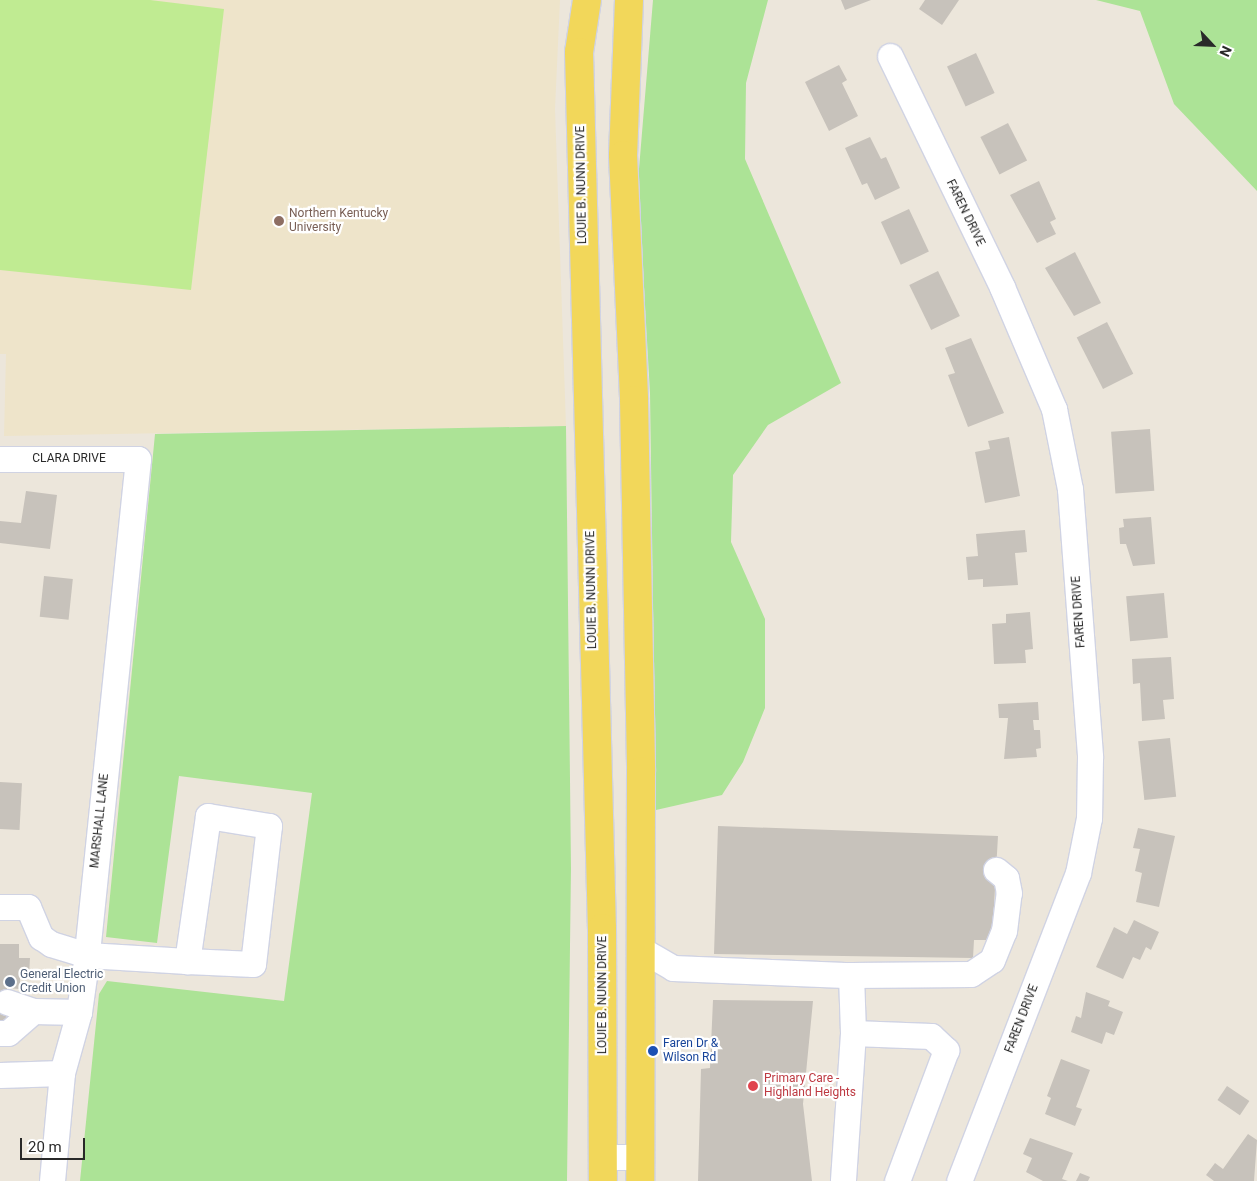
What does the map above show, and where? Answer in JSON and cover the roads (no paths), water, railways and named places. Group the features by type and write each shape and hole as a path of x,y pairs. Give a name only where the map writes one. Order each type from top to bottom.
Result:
{"main road":[{"name":"LOUIE B. NUNN DRIVE","path":"587,0 578,52 602,928 603,1169"},
{"path":"629,0 623,154 634,400 642,950 641,1169"}],"street":[{"name":"FAREN DRIVE","path":"890,56 1002,287 1054,409 1070,489 1090,757 1090,818 1078,874 959,1181"},
{"name":"CLARA DRIVE","path":"0,459 138,459"},
{"name":"MARSHALL LANE","path":"52,1181 62,1073 79,1012 86,955 138,459"},
{"path":"0,907 28,907 41,937 51,944 86,955 186,961 253,964 269,826 208,816 186,961"},
{"path":"642,950 673,968 851,975 971,974 992,960 1004,931 1009,894 1006,878 996,870"},
{"path":"642,989 673,968"},
{"path":"843,1181 853,1033 851,975"},
{"path":"7,1002 33,1011 79,1012"},
{"path":"0,1033 8,1032 33,1011"},
{"path":"853,1033 931,1036 946,1050 897,1181"},
{"path":"0,1075 62,1073"},
{"path":"603,1169 641,1169"}],"place":[{"name":"Northern Kentucky University","path":"279,221"},
{"name":"General Electric Credit Union","path":"10,982"},
{"name":"Faren Dr & Wilson Rd","path":"653,1051"},
{"name":"Primary Care - Highland Heights","path":"753,1086"}]}
